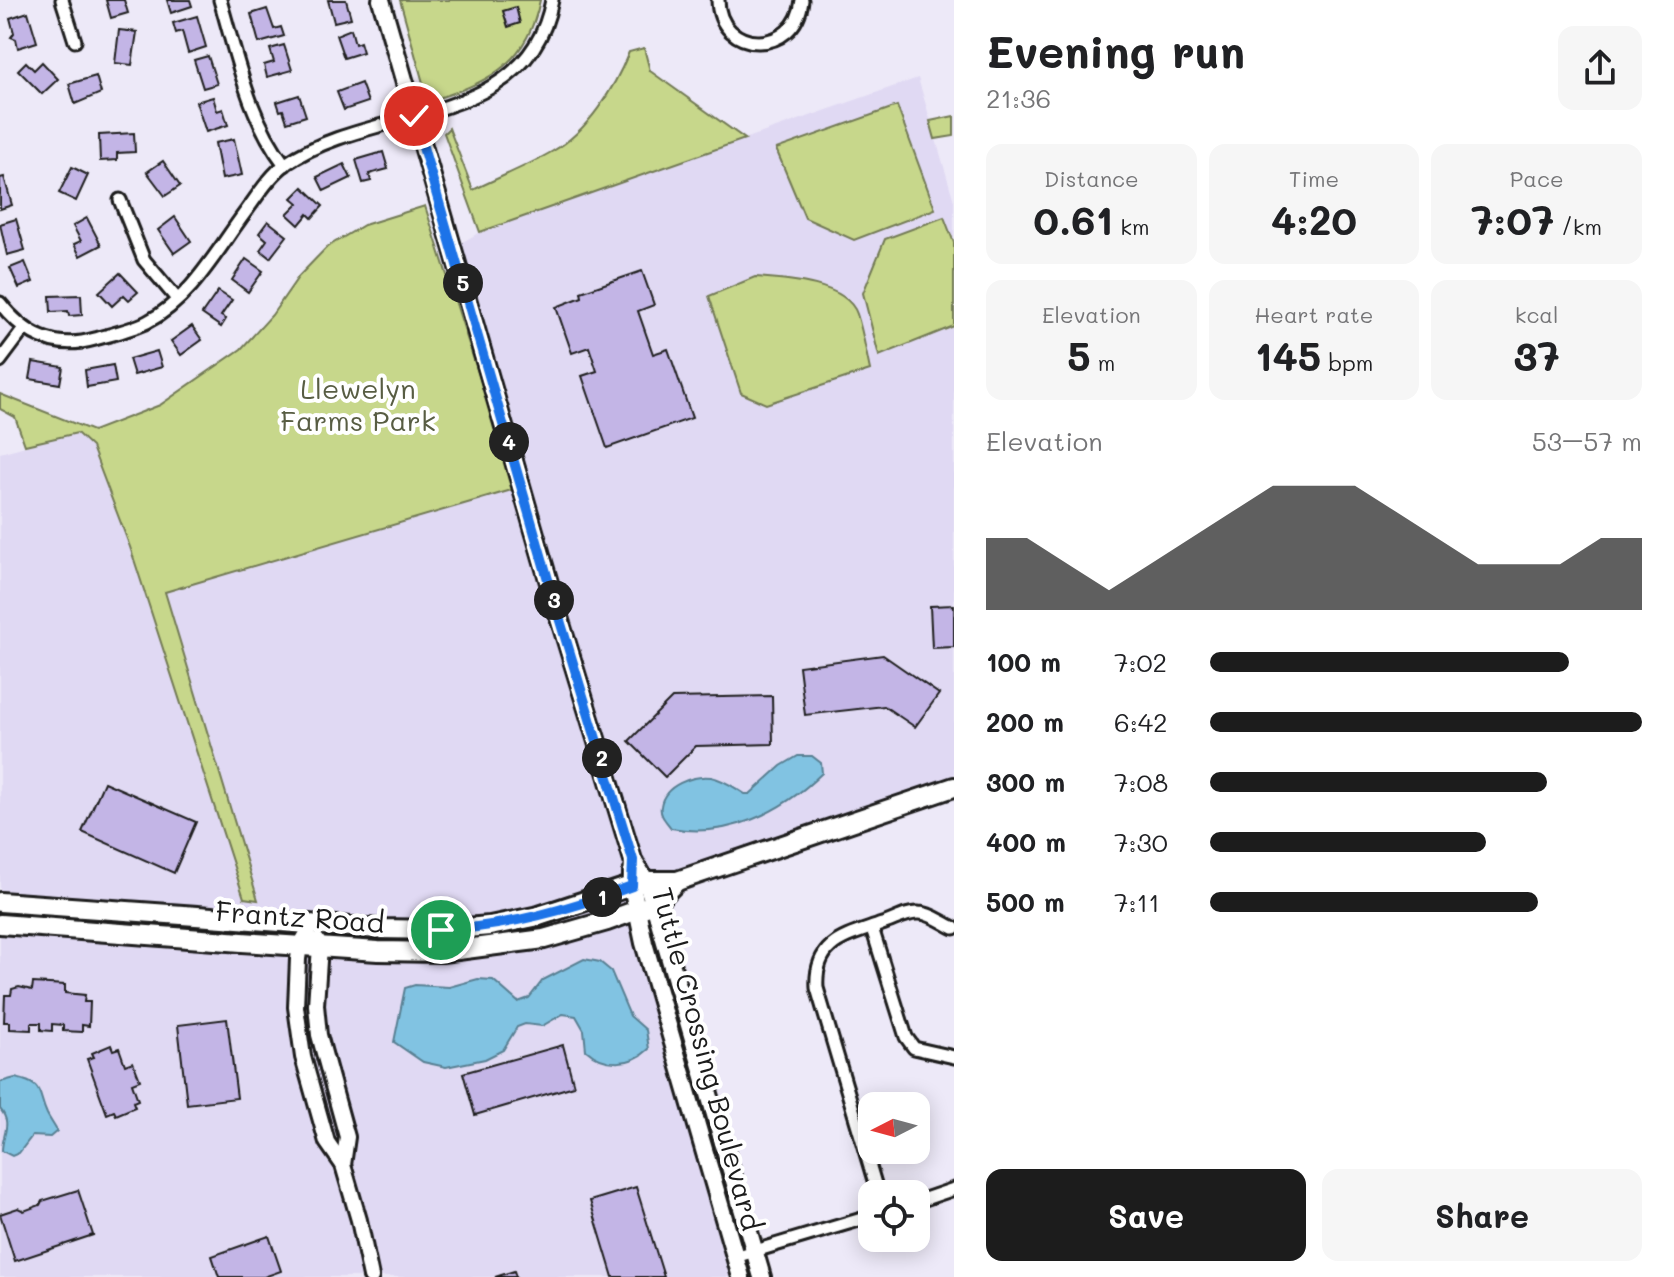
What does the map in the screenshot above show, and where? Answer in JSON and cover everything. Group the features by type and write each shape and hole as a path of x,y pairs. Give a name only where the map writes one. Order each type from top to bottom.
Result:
{"main road":[{"name":"Tuttle Crossing Boulevard","path":"381,0 558,614 633,860 647,956 741,1277"},
{"name":"Frantz Road","path":"0,924 378,951 442,952 503,946 677,881 954,787"},
{"name":"Tuttle Crossing Boulevard","path":"640,895 762,1277"},
{"name":"Frantz Road","path":"0,902 312,925 441,930 490,926 640,895"}],"street":[{"path":"62,0 75,41"},
{"path":"220,0 253,112 267,142 285,165"},
{"path":"0,303 24,329 38,337 84,342 136,327 163,312 193,284 256,198 285,165 334,140 471,98 506,78 531,52 543,31 552,0"},
{"path":"718,0 722,19 728,28 737,36 758,42 770,42 790,31 801,11 802,0"},
{"path":"120,200 144,260 177,299"},
{"path":"0,361 24,329"},
{"path":"874,1180 817,988 816,973 822,956 841,938 919,913 954,928"},
{"path":"312,925 300,945 296,1007 303,1057 327,1142 343,1165 371,1277"},
{"path":"312,925 320,946 316,1005 319,1035 347,1137 343,1165"},
{"path":"872,928 906,1037 914,1048 954,1057"},
{"path":"930,1197 954,1189"},
{"path":"735,1257 858,1220"}],"shaded area":[{"path":"918,78 954,201 954,793 641,898 750,1277 0,1277 0,453 77,432 92,447 130,547 244,898 258,900 165,592 529,485 461,243 480,232"}],"green space":[{"path":"400,0 540,0 527,38 505,66 475,84 438,98 425,90"},
{"path":"644,48 650,71 745,139 480,232 444,133 449,128 473,190 534,162 566,143 598,108 629,52"},
{"path":"897,106 935,209 854,240 805,218 776,149"},
{"path":"954,116 954,136 935,139 930,121"},
{"name":"Llewelyn Farms Park","path":"425,206 515,489 165,592 258,900 244,898 130,547 92,447 77,433 25,445 15,417 0,409 0,394 93,431 160,405 241,349 272,315 299,276 327,247 364,225"},
{"path":"944,217 954,243 954,326 879,356 863,293 885,239"},
{"path":"755,277 812,284 851,303 863,335 870,370 766,404 741,393 709,296"}],"water":[{"path":"798,756 812,756 821,763 822,773 790,800 753,819 713,830 692,830 671,828 662,815 663,799 680,783 711,777 750,794 781,766"},
{"path":"584,959 600,962 611,971 630,1016 646,1030 649,1049 642,1055 618,1062 593,1056 586,1050 584,1030 576,1016 563,1014 542,1026 525,1024 517,1027 503,1050 485,1059 446,1067 423,1062 394,1042 405,988 415,985 449,987 478,979 493,980 518,1002 529,998 543,980"},
{"path":"15,1078 36,1086 57,1131 50,1137 32,1136 19,1153 12,1156 2,1151 6,1120 0,1109 0,1082"}],"building":[{"path":"106,0 124,0 128,13 111,18"},
{"path":"167,0 190,0 192,6 171,13"},
{"path":"328,0 346,0 351,18 334,22"},
{"path":"516,7 520,23 508,27 503,11"},
{"path":"267,9 274,29 281,27 284,36 259,43 251,14"},
{"path":"28,12 37,42 18,48 16,39 11,37 14,33 10,18"},
{"path":"197,16 206,47 188,53 182,31 176,33 173,23"},
{"path":"351,29 355,44 360,42 363,52 344,58 336,35"},
{"path":"119,30 137,32 132,65 115,63"},
{"path":"284,45 292,70 267,77 264,65 274,62 270,49"},
{"path":"208,56 217,84 203,88 194,60"},
{"path":"26,62 34,70 42,62 58,79 42,94 18,70"},
{"path":"96,76 101,93 75,104 69,84"},
{"path":"361,83 368,102 344,110 337,92"},
{"path":"299,95 306,116 287,122 277,102"},
{"path":"213,97 217,111 223,109 228,125 206,132 196,102"},
{"path":"134,133 135,152 117,153 117,160 100,161 99,135"},
{"path":"234,139 242,175 222,179 215,143"},
{"path":"383,152 388,169 369,174 371,181 363,183 356,160"},
{"path":"163,161 180,186 165,196 147,172"},
{"path":"344,164 351,178 324,191 317,177"},
{"path":"72,167 88,175 76,201 59,193"},
{"path":"4,177 12,205 0,209 0,178"},
{"path":"303,187 323,206 312,218 308,214 299,225 287,214 298,203 292,198"},
{"path":"175,217 191,241 174,253 158,230"},
{"path":"87,218 101,245 80,256 74,244 81,241 73,226"},
{"path":"16,219 25,250 7,255 0,224"},
{"path":"268,221 287,236 270,258 260,250 267,240 259,233"},
{"path":"246,259 263,271 248,292 232,280"},
{"path":"25,262 33,282 19,288 10,268"},
{"path":"642,271 654,305 638,311 653,354 668,349 692,418 607,448 582,376 597,371 589,347 572,353 556,307 582,297 581,292"},
{"path":"120,273 138,292 129,300 124,295 112,306 99,292"},
{"path":"218,291 232,300 221,316 226,319 221,327 202,314"},
{"path":"81,295 82,315 69,316 68,311 51,312 50,296"},
{"path":"192,326 202,340 181,355 171,341"},
{"path":"157,351 162,367 134,375 129,359"},
{"path":"33,362 63,367 60,384 30,379"},
{"path":"113,365 116,382 87,387 85,370"},
{"path":"954,605 954,647 932,648 930,606"},
{"path":"883,655 939,694 915,727 884,706 805,715 799,666"},
{"path":"772,696 773,744 696,746 665,777 629,741 672,698"},
{"path":"104,782 196,822 174,873 82,832"},
{"path":"33,983 65,985 65,993 85,995 84,1002 90,1002 89,1026 82,1025 82,1032 63,1031 63,1025 52,1024 52,1031 41,1030 41,1023 31,1023 31,1030 10,1029 10,1022 4,1022 5,995 11,995 12,989 19,987 32,990"},
{"path":"227,1019 237,1098 187,1104 178,1025"},
{"path":"111,1045 113,1050 119,1048 125,1065 133,1062 140,1080 132,1083 138,1100 133,1102 135,1107 116,1115 114,1111 107,1114 87,1059 94,1057 92,1053"},
{"path":"563,1045 574,1086 475,1115 463,1073"},
{"path":"636,1187 664,1277 613,1277 590,1201"},
{"path":"78,1190 93,1235 15,1261 0,1214 18,1208 24,1211 40,1205 42,1201"},
{"path":"269,1236 281,1271 264,1277 219,1277 212,1256"},
{"path":"514,1271 516,1277 495,1277"}],"route":[{"path":"414,116 558,614 633,860 632,886 606,896 539,916 490,926 441,930"}]}
